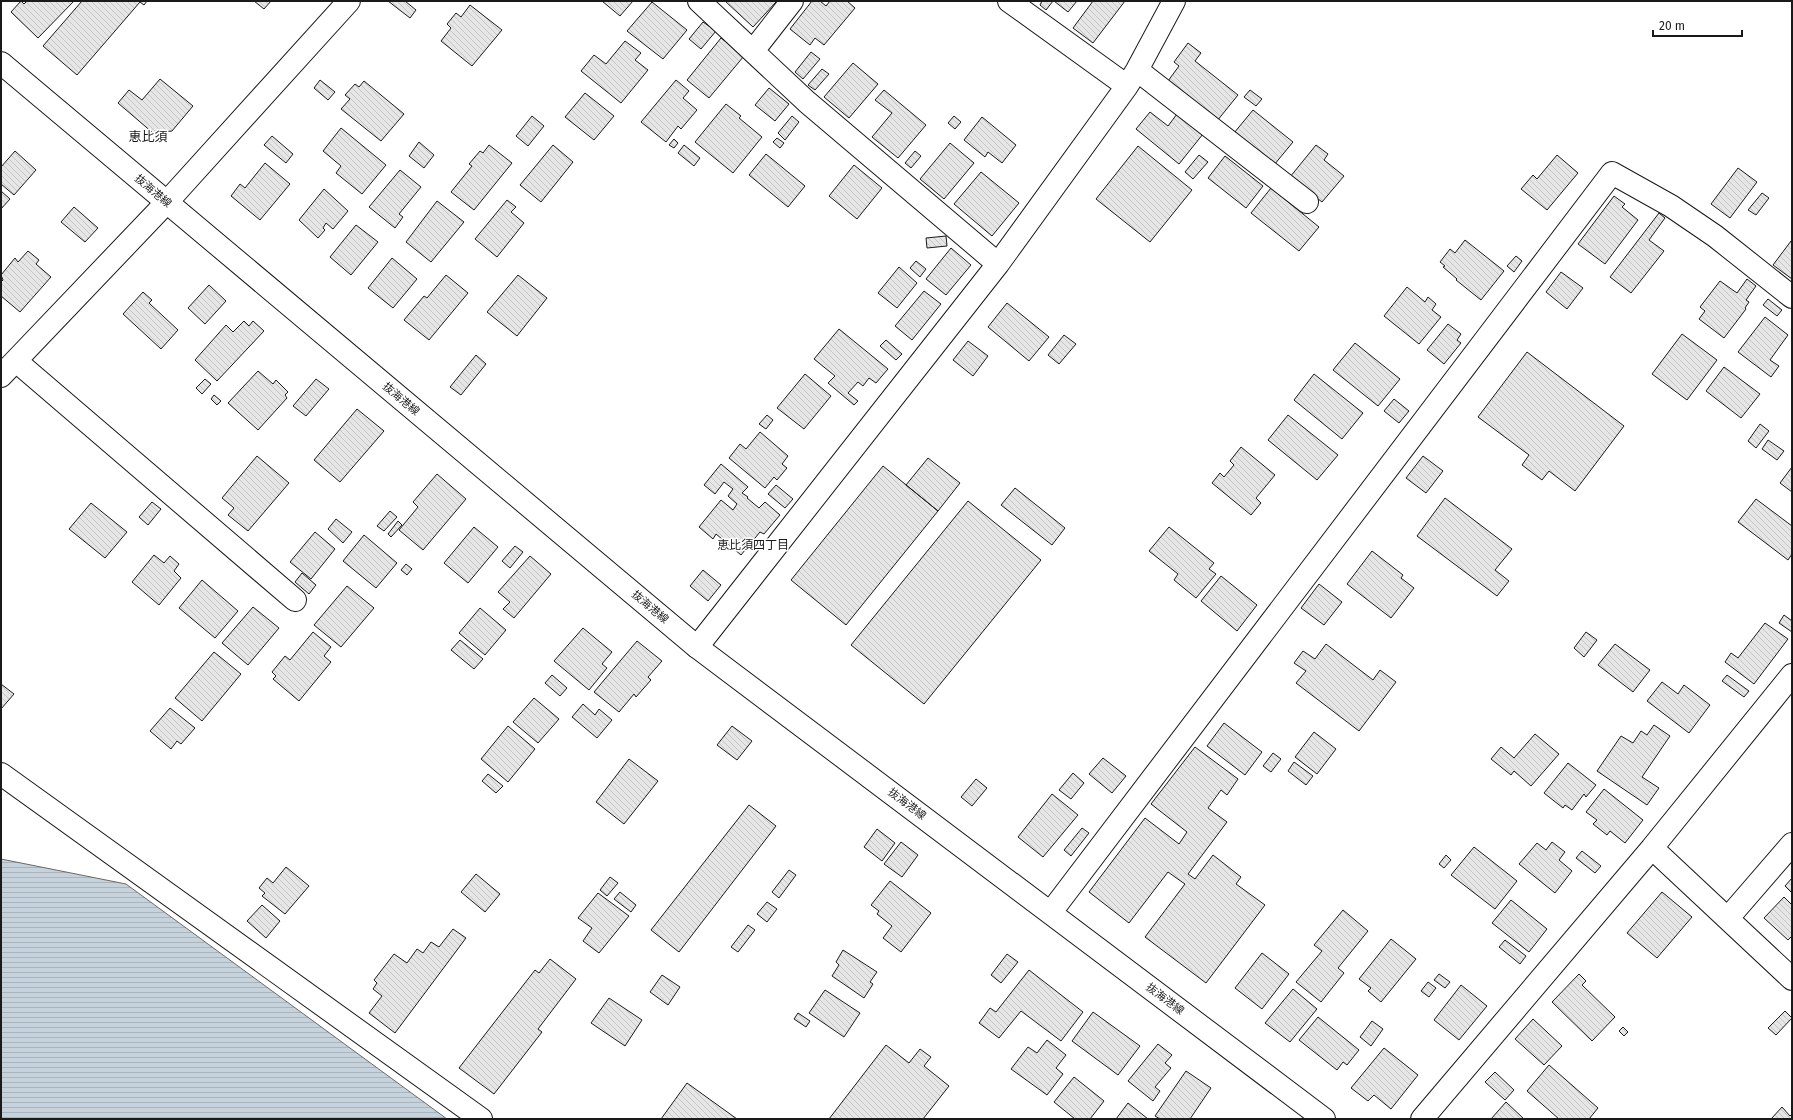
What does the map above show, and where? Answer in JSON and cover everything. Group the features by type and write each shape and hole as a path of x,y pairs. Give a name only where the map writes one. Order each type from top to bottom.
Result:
{"street":[{"path":"1,376 166,202 350,1"},
{"path":"699,1 808,102 998,264"},
{"path":"753,51 792,1"},
{"path":"1009,1 1132,78 1307,202"},
{"path":"697,647 998,264 1132,78 1174,1"},
{"name":"抜海港線","path":"1,63 697,647 1324,1119"},
{"path":"1051,912 1612,173 1671,206 1715,236 1792,297"},
{"path":"16,361 295,600"},
{"path":"1422,1119 1652,848 1792,675"},
{"path":"1,774 481,1119"},
{"path":"1728,918 1792,844"},
{"path":"1652,848 1792,979"}],"shaded area":[{"path":"1,859 126,884 447,1119 1,1119"}],"building":[{"path":"21,1 24,4 27,1 74,1 38,38 11,12"},
{"path":"82,1 147,1 144,5 140,2 77,75 43,46"},
{"path":"254,1 271,1 264,9"},
{"path":"388,1 405,1 416,10 410,18"},
{"path":"602,1 633,1 620,16"},
{"path":"725,1 775,1 776,2 753,27"},
{"path":"812,1 820,1 826,6 830,1 847,1 855,8 824,45 815,38 810,45 790,29"},
{"path":"1042,1 1053,1 1046,10 1040,5"},
{"path":"1054,1 1077,1 1068,12"},
{"path":"1093,1 1125,1 1093,43 1073,28"},
{"path":"652,2 687,30 663,59 627,31"},
{"path":"470,5 502,30 472,66 441,41 451,28 447,24 456,13 461,17"},
{"path":"703,22 716,31 701,49 689,39"},
{"path":"721,38 744,56 709,98 687,80"},
{"path":"625,41 641,53 635,60 648,70 621,103 581,71 594,55 606,64"},
{"path":"1188,43 1201,53 1195,61 1238,95 1217,121 1168,81 1179,66 1174,62"},
{"path":"811,52 820,59 803,79 795,72"},
{"path":"853,63 878,84 849,118 824,97"},
{"path":"822,69 829,74 815,90 808,85"},
{"path":"160,79 193,106 172,131 153,133 118,103 129,90 142,100"},
{"path":"320,80 335,92 328,100 314,88"},
{"path":"676,80 689,91 683,98 697,110 681,129 678,126 666,142 641,122"},
{"path":"364,81 404,114 381,141 341,109 350,99 345,95 355,84 359,87"},
{"path":"769,88 789,104 775,121 755,105"},
{"path":"884,90 926,125 898,158 872,137 892,113 875,100"},
{"path":"1250,90 1262,99 1256,106 1244,97"},
{"path":"585,93 614,116 594,140 565,117"},
{"path":"726,104 741,116 739,118 762,137 733,173 695,142"},
{"path":"1253,110 1293,142 1274,165 1234,133"},
{"path":"1150,112 1168,126 1177,114 1203,134 1179,164 1136,129"},
{"path":"532,116 544,126 528,146 516,136"},
{"path":"792,116 799,122 785,140 778,133"},
{"path":"954,116 961,122 955,129 948,123"},
{"path":"982,117 1016,145 1002,163 988,152 985,157 964,140"},
{"path":"341,128 386,165 362,194 336,173 341,166 323,151"},
{"path":"272,136 293,154 286,163 264,145"},
{"path":"777,138 784,143 780,148 773,142"},
{"path":"674,139 678,143 674,148 669,145"},
{"path":"419,142 434,155 424,168 409,156"},
{"path":"950,143 974,163 944,199 920,179"},
{"path":"489,145 512,163 474,210 451,192 472,166 469,164 480,151 483,153"},
{"path":"553,145 573,162 541,202 520,185"},
{"path":"684,145 700,158 694,166 678,153"},
{"path":"1316,145 1328,154 1324,160 1344,176 1322,202 1290,177"},
{"path":"1138,146 1192,190 1150,242 1096,199"},
{"path":"15,151 36,170 14,195 1,184 1,167"},
{"path":"915,151 921,156 911,168 905,163"},
{"path":"766,154 805,186 788,207 749,175"},
{"path":"1199,155 1208,162 1193,179 1185,172"},
{"path":"1557,155 1578,173 1547,210 1521,189 1533,175 1537,179"},
{"path":"1225,156 1263,186 1246,208 1208,178"},
{"path":"265,163 290,184 260,220 231,196 240,184 245,188"},
{"path":"854,165 882,188 857,219 829,196"},
{"path":"1738,168 1757,182 1730,218 1711,204"},
{"path":"400,170 421,187 399,214 403,217 395,228 369,207"},
{"path":"981,172 1019,203 992,236 954,204"},
{"path":"1271,188 1319,227 1299,251 1251,213"},
{"path":"324,189 348,211 333,229 326,223 323,228 325,230 318,238 299,220"},
{"path":"1,191 10,199 1,209"},
{"path":"1762,193 1769,198 1756,215 1748,210"},
{"path":"1614,196 1625,204 1622,207 1638,220 1605,264 1578,244"},
{"path":"507,200 516,207 511,212 524,223 497,257 475,239"},
{"path":"437,201 464,222 431,262 406,242"},
{"path":"74,207 98,228 85,242 61,222"},
{"path":"1659,213 1665,218 1649,240 1664,251 1631,293 1610,277"},
{"path":"356,225 378,242 351,275 330,257"},
{"path":"946,236 947,246 927,248 926,238"},
{"path":"1465,240 1504,271 1481,300 1456,280 1457,279 1443,267 1445,266 1440,262 1450,249 1455,253"},
{"path":"1792,241 1792,279 1773,265"},
{"path":"951,248 971,265 946,295 926,279"},
{"path":"28,251 39,260 36,264 51,277 20,312 1,296 1,282 3,280 1,275 15,258 18,262"},
{"path":"1516,256 1522,261 1514,272 1507,266"},
{"path":"392,258 417,279 393,308 368,288"},
{"path":"916,261 926,269 920,277 910,268"},
{"path":"899,267 917,283 897,308 878,293"},
{"path":"1561,272 1583,288 1567,309 1546,292"},
{"path":"446,275 468,293 429,340 404,320 424,296 427,298"},
{"path":"518,275 547,298 517,336 487,312"},
{"path":"1747,279 1756,286 1746,300 1749,302 1745,308 1746,309 1724,338 1699,319 1705,311 1700,307 1720,281 1737,293"},
{"path":"209,285 226,301 205,324 188,308"},
{"path":"1407,287 1425,302 1428,297 1436,304 1432,310 1441,317 1419,344 1384,316"},
{"path":"924,291 941,304 912,340 895,326"},
{"path":"143,292 152,300 149,303 178,330 161,349 123,314"},
{"path":"1768,299 1782,310 1777,316 1763,305"},
{"path":"1007,303 1049,337 1029,361 988,327"},
{"path":"1765,317 1788,335 1770,360 1779,366 1771,377 1738,352"},
{"path":"244,321 249,326 253,321 264,331 217,381 195,360 226,325 233,332"},
{"path":"1448,324 1461,334 1457,340 1461,343 1444,364 1427,350"},
{"path":"839,329 888,369 876,383 869,378 863,386 858,382 848,393 858,401 854,405 828,383 835,376 814,359"},
{"path":"1682,334 1717,360 1687,400 1652,374"},
{"path":"1064,335 1076,344 1059,364 1048,355"},
{"path":"886,340 902,354 896,360 880,346"},
{"path":"968,341 988,356 973,376 953,360"},
{"path":"1355,343 1400,379 1378,406 1333,370"},
{"path":"1527,352 1624,426 1575,491 1549,471 1542,480 1522,465 1529,455 1478,417"},
{"path":"476,355 486,364 461,395 450,387"},
{"path":"1724,367 1760,394 1741,418 1706,391"},
{"path":"258,371 273,384 276,380 288,392 285,395 287,398 258,430 228,403"},
{"path":"805,374 831,396 804,429 777,408"},
{"path":"1314,374 1363,413 1342,439 1294,400"},
{"path":"205,379 211,384 202,394 196,388"},
{"path":"316,379 329,389 306,416 293,406"},
{"path":"214,395 221,401 217,405 211,399"},
{"path":"1394,399 1409,411 1399,423 1384,411"},
{"path":"357,409 384,431 340,482 314,460"},
{"path":"767,415 773,420 766,429 759,424"},
{"path":"1288,415 1338,455 1317,480 1268,440"},
{"path":"1760,424 1769,431 1756,448 1748,441"},
{"path":"760,432 788,456 782,464 787,468 777,480 774,477 765,488 729,458 740,444 746,449"},
{"path":"1768,440 1784,451 1777,460 1762,449"},
{"path":"1241,447 1275,475 1256,498 1261,503 1251,515 1212,483 1220,473 1224,477 1234,465 1230,461"},
{"path":"257,456 289,483 248,531 228,515 234,508 222,498"},
{"path":"1423,456 1443,471 1426,493 1406,478"},
{"path":"928,458 960,483 938,511 906,485"},
{"path":"721,464 748,487 742,493 748,497 747,498 759,508 765,502 780,515 764,534 760,532 741,555 716,534 713,539 699,527 721,500 733,510 737,504 728,496 733,489 724,482 715,494 704,485"},
{"path":"883,466 938,511 846,625 791,580"},
{"path":"1792,467 1792,492 1780,483"},
{"path":"437,474 466,499 423,550 399,530 418,507 413,502"},
{"path":"776,485 793,499 785,508 768,494"},
{"path":"1015,488 1065,528 1052,545 1001,505"},
{"path":"1445,498 1512,549 1495,570 1509,581 1497,596 1417,536"},
{"path":"1756,499 1792,526 1792,554 1788,560 1738,522"},
{"path":"968,501 1041,560 924,704 851,645"},
{"path":"152,502 161,509 148,525 139,517"},
{"path":"91,503 127,532 105,558 69,529"},
{"path":"390,511 397,517 384,531 377,526"},
{"path":"336,519 352,532 343,543 328,529"},
{"path":"398,521 402,525 391,537 388,534"},
{"path":"474,527 498,547 468,583 444,563"},
{"path":"1169,527 1214,563 1209,569 1216,574 1196,598 1174,580 1178,574 1149,551"},
{"path":"315,532 335,549 311,579 290,562"},
{"path":"364,535 397,563 376,588 343,561"},
{"path":"515,546 523,552 510,568 502,561"},
{"path":"1372,551 1403,575 1401,578 1414,588 1391,618 1347,584"},
{"path":"154,555 164,563 170,556 179,564 174,571 181,578 159,605 132,582"},
{"path":"530,556 551,574 514,618 503,609 510,602 498,592"},
{"path":"406,564 412,569 407,575 401,570"},
{"path":"703,570 721,585 708,601 690,586"},
{"path":"302,573 316,585 309,594 295,582"},
{"path":"1221,576 1257,605 1237,631 1201,601"},
{"path":"202,580 238,611 215,638 179,608"},
{"path":"1319,584 1342,602 1324,625 1301,608"},
{"path":"347,586 374,608 341,647 314,625"},
{"path":"253,607 279,628 248,665 222,643"},
{"path":"480,608 506,630 485,655 459,633"},
{"path":"1784,615 1792,621 1792,632 1779,623"},
{"path":"1765,623 1788,639 1754,684 1725,662 1731,653 1738,658"},
{"path":"583,628 612,652 602,664 607,668 589,690 554,661"},
{"path":"313,632 331,647 324,656 331,662 299,701 273,679 276,676 272,672 285,656 290,660"},
{"path":"1586,632 1597,640 1584,657 1574,648"},
{"path":"460,640 483,659 474,669 451,650"},
{"path":"637,641 662,661 648,677 651,680 636,697 634,694 619,712 594,692"},
{"path":"1326,644 1373,680 1380,670 1396,682 1359,731 1296,683 1306,671 1294,663 1303,651 1315,659"},
{"path":"1615,644 1650,670 1633,692 1598,665"},
{"path":"214,652 241,674 202,721 175,698"},
{"path":"552,675 567,688 560,696 545,683"},
{"path":"1727,675 1749,691 1744,697 1722,681"},
{"path":"1662,682 1678,694 1684,685 1710,705 1689,733 1647,701"},
{"path":"1,684 14,694 1,709"},
{"path":"534,698 559,719 538,743 513,722"},
{"path":"583,704 595,715 599,709 612,720 597,738 572,717"},
{"path":"170,708 195,728 181,744 177,741 171,749 150,731"},
{"path":"1224,723 1262,752 1245,775 1207,746"},
{"path":"1654,725 1670,736 1642,777 1659,788 1647,805 1597,771 1621,736 1633,743 1641,731 1647,735"},
{"path":"508,726 535,749 508,782 481,759"},
{"path":"732,726 752,741 737,760 717,745"},
{"path":"1314,732 1336,749 1317,774 1295,757"},
{"path":"1535,734 1559,754 1531,786 1514,771 1511,775 1491,759 1501,747 1514,758"},
{"path":"1195,747 1238,779 1227,795 1221,790 1208,808 1227,822 1188,874 1195,879 1213,855 1241,877 1236,884 1265,905 1206,983 1145,937 1185,884 1168,872 1129,923 1089,892 1145,818 1179,844 1187,832 1151,804"},
{"path":"1273,753 1281,759 1271,772 1263,766"},
{"path":"1103,758 1126,776 1112,793 1089,774"},
{"path":"629,759 658,781 624,824 596,802"},
{"path":"1294,762 1313,776 1306,785 1288,771"},
{"path":"1568,763 1596,785 1586,797 1584,794 1572,810 1565,805 1563,808 1544,793"},
{"path":"1073,773 1084,783 1071,799 1059,790"},
{"path":"488,774 503,786 496,793 482,781"},
{"path":"976,779 987,788 972,806 961,797"},
{"path":"1604,789 1643,820 1625,843 1610,831 1607,835 1593,824 1597,820 1586,812"},
{"path":"1052,794 1078,815 1043,857 1018,837"},
{"path":"749,805 776,826 679,952 651,930"},
{"path":"1082,828 1089,833 1071,856 1064,850"},
{"path":"877,829 895,843 882,861 864,847"},
{"path":"901,842 918,855 902,877 884,864"},
{"path":"1552,842 1565,852 1559,860 1572,871 1555,893 1519,864 1537,843 1546,850"},
{"path":"1474,847 1517,881 1495,909 1451,875"},
{"path":"1582,851 1601,866 1595,873 1576,858"},
{"path":"1446,855 1451,860 1444,868 1439,864"},
{"path":"286,867 309,886 285,914 262,896 265,893 259,888 267,878 273,883"},
{"path":"789,870 796,875 779,898 772,892"},
{"path":"476,874 500,894 485,912 461,892"},
{"path":"610,877 618,883 607,896 600,890"},
{"path":"1792,878 1792,893 1785,886"},
{"path":"890,881 931,913 901,952 883,938 892,926 877,914 879,911 871,905"},
{"path":"620,892 636,905 631,912 614,899"},
{"path":"1662,892 1692,917 1657,958 1627,933"},
{"path":"598,893 629,916 599,953 583,941 592,928 578,918"},
{"path":"1784,897 1792,905 1792,936 1788,940 1764,918"},
{"path":"1511,900 1547,929 1529,952 1492,923"},
{"path":"767,902 777,909 767,922 757,914"},
{"path":"262,905 280,921 266,938 247,921"},
{"path":"1343,910 1368,931 1338,968 1344,973 1321,1002 1296,982 1322,951 1314,945"},
{"path":"748,925 755,930 738,952 731,947"},
{"path":"453,929 466,938 395,1033 369,1013 382,996 373,989 377,983 374,980 394,954 407,963 417,949 423,953 431,942 439,947"},
{"path":"1391,939 1416,959 1381,1002 1368,991 1371,988 1359,979"},
{"path":"1505,940 1526,956 1520,964 1499,947"},
{"path":"843,950 877,972 870,982 873,984 864,998 832,976 839,965 836,962"},
{"path":"1262,953 1289,974 1262,1009 1235,988"},
{"path":"1007,954 1018,962 1001,983 991,975"},
{"path":"550,959 576,979 538,1029 542,1032 494,1094 459,1068 535,970 539,973"},
{"path":"1029,970 1083,1012 1061,1041 1021,1011 999,1038 979,1023 990,1008 996,1012"},
{"path":"1439,974 1450,982 1445,988 1434,980"},
{"path":"1579,974 1586,981 1582,985 1615,1017 1592,1041 1552,1002"},
{"path":"662,975 680,987 668,1005 650,992"},
{"path":"1428,982 1436,988 1429,997 1421,991"},
{"path":"1461,985 1487,1006 1459,1040 1434,1020"},
{"path":"1293,989 1317,1009 1290,1042 1265,1023"},
{"path":"825,990 860,1013 844,1037 809,1013"},
{"path":"609,998 642,1020 625,1046 591,1023"},
{"path":"1785,1011 1792,1018 1776,1035 1768,1028"},
{"path":"1093,1012 1140,1046 1118,1075 1072,1041"},
{"path":"798,1013 810,1021 806,1027 794,1019"},
{"path":"1318,1017 1359,1050 1347,1065 1343,1062 1337,1070 1299,1040"},
{"path":"1533,1019 1562,1046 1544,1065 1515,1039"},
{"path":"1372,1021 1383,1029 1371,1046 1360,1037"},
{"path":"1623,1027 1628,1032 1624,1036 1619,1031"},
{"path":"1047,1040 1066,1055 1056,1068 1063,1074 1047,1095 1011,1069 1028,1047 1037,1053"},
{"path":"1158,1044 1172,1055 1165,1063 1171,1068 1155,1087 1160,1091 1153,1101 1128,1081"},
{"path":"886,1045 909,1063 920,1049 931,1057 924,1066 949,1086 923,1119 829,1119"},
{"path":"1384,1048 1418,1075 1391,1109 1374,1095 1368,1101 1351,1088"},
{"path":"1549,1065 1598,1108 1589,1119 1559,1119 1527,1091"},
{"path":"1186,1071 1211,1088 1190,1119 1160,1119 1155,1116"},
{"path":"1495,1072 1514,1090 1505,1100 1485,1082"},
{"path":"1074,1077 1104,1101 1090,1119 1075,1119 1054,1102"},
{"path":"687,1083 737,1119 661,1119"},
{"path":"1506,1102 1524,1119 1491,1119"},
{"path":"1128,1103 1148,1119 1116,1119"},
{"path":"1782,1107 1790,1116 1792,1114 1792,1119 1771,1119"}],"district":[{"name":"恵比須","path":"148,136"},
{"name":"恵比須四丁目","path":"753,545"}]}
